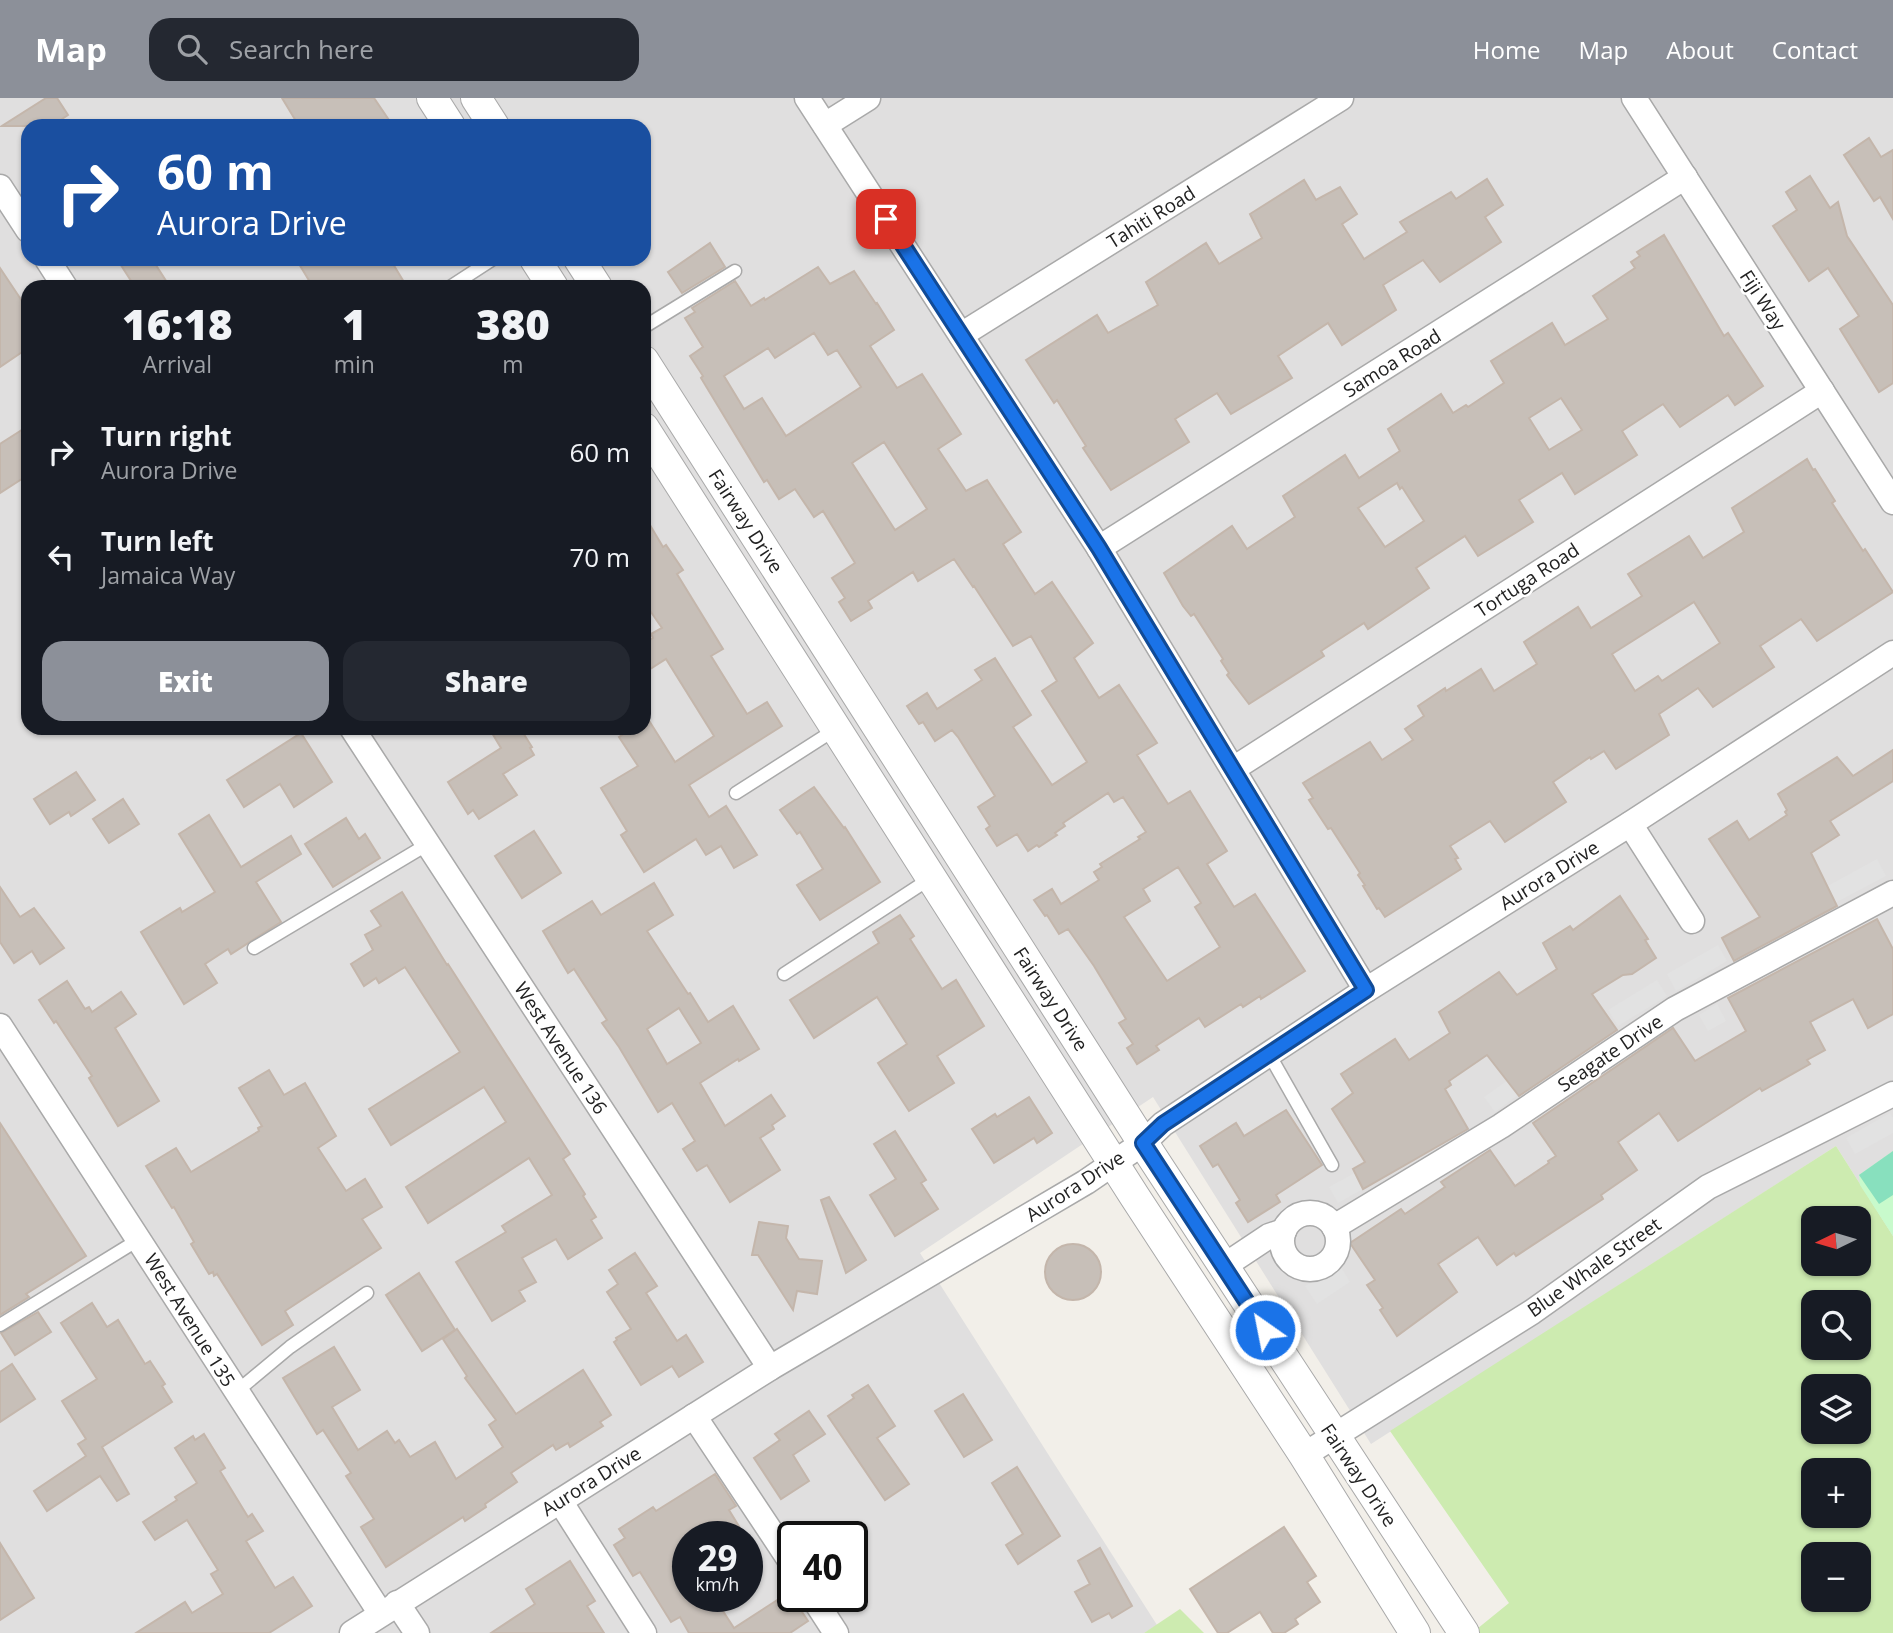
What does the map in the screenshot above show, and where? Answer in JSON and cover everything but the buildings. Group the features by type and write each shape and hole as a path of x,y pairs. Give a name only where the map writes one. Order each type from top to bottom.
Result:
{"street":[{"path":"432,98 446,119"},
{"path":"476,98 490,119"},
{"path":"807,98 1099,548 1366,990"},
{"path":"825,125 868,98"},
{"name":"Tahiti Road","path":"961,335 1341,98"},
{"name":"Fiji Way","path":"1634,98 1893,502"},
{"name":"Samoa Road","path":"1099,548 1685,177"},
{"path":"0,187 21,219"},
{"name":"Fairway Drive","path":"651,372 1143,1143 1464,1633"},
{"name":"Tortuga Road","path":"1233,769 1822,391"},
{"name":"Fairway Drive","path":"651,439 1304,1455 1415,1633"},
{"path":"789,654 820,636"},
{"name":"Aurora Drive","path":"352,1633 770,1368 1065,1195 1143,1143 1163,1124 1366,990 1630,824 1893,653"},
{"name":"West Avenue 136","path":"357,735 770,1368"},
{"path":"1630,824 1692,921"},
{"name":"Seagate Drive","path":"1334,1227 1501,1126 1675,1009 1893,893"},
{"name":"West Avenue 135","path":"0,1026 236,1392 389,1609 417,1633"},
{"name":"Blue Whale Street","path":"1304,1455 1532,1311 1708,1187 1893,1094"},
{"path":"1303,1214 1321,1215 1334,1227 1338,1245 1335,1255 1320,1267 1302,1268 1287,1257 1282,1240 1284,1231 1295,1217 1303,1214"},
{"path":"1224,1266 1269,1236 1284,1231"},
{"path":"694,1416 777,1541"},
{"path":"560,1501 644,1633"},
{"path":"822,1612 835,1633"}],"lane":[{"path":"461,280 482,266"},
{"path":"651,323 735,271"},
{"path":"736,793 836,729"},
{"path":"254,948 428,844"},
{"path":"784,974 932,878"},
{"path":"1269,1054 1332,1165"},
{"path":"0,1325 138,1240"},
{"path":"236,1392 290,1348 367,1293"}],"shaded area":[{"path":"0,98 1893,98 1893,1236 1836,1146 1371,1444 1153,1097 920,1253 1157,1625 1144,1633 0,1633"},
{"path":"1877,859 1886,876 1835,903 1826,887"},
{"path":"1718,945 1727,961 1676,991 1667,974"},
{"path":"1657,980 1667,996 1618,1026 1608,1010"},
{"path":"1717,1004 1726,1021 1708,1031 1699,1015"},
{"path":"1508,1080 1518,1095 1495,1112 1484,1097"},
{"path":"1890,1113 1893,1118 1893,1133 1855,1154 1846,1138"},
{"path":"1355,1173 1363,1189 1338,1203 1329,1187"},
{"path":"1341,1267 1350,1282 1317,1304 1305,1286"}],"green space":[{"path":"1836,1146 1893,1236 1893,1633 1472,1633 1509,1603 1390,1431"},
{"path":"1893,1151 1893,1236 1860,1185 1859,1175"},
{"path":"1893,1151 1893,1195 1879,1204 1859,1175"},
{"path":"1180,1609 1204,1633 1144,1633"}],"route":[{"path":"886,219 1099,548 1366,990 1163,1124 1143,1143 1265,1330"}]}
